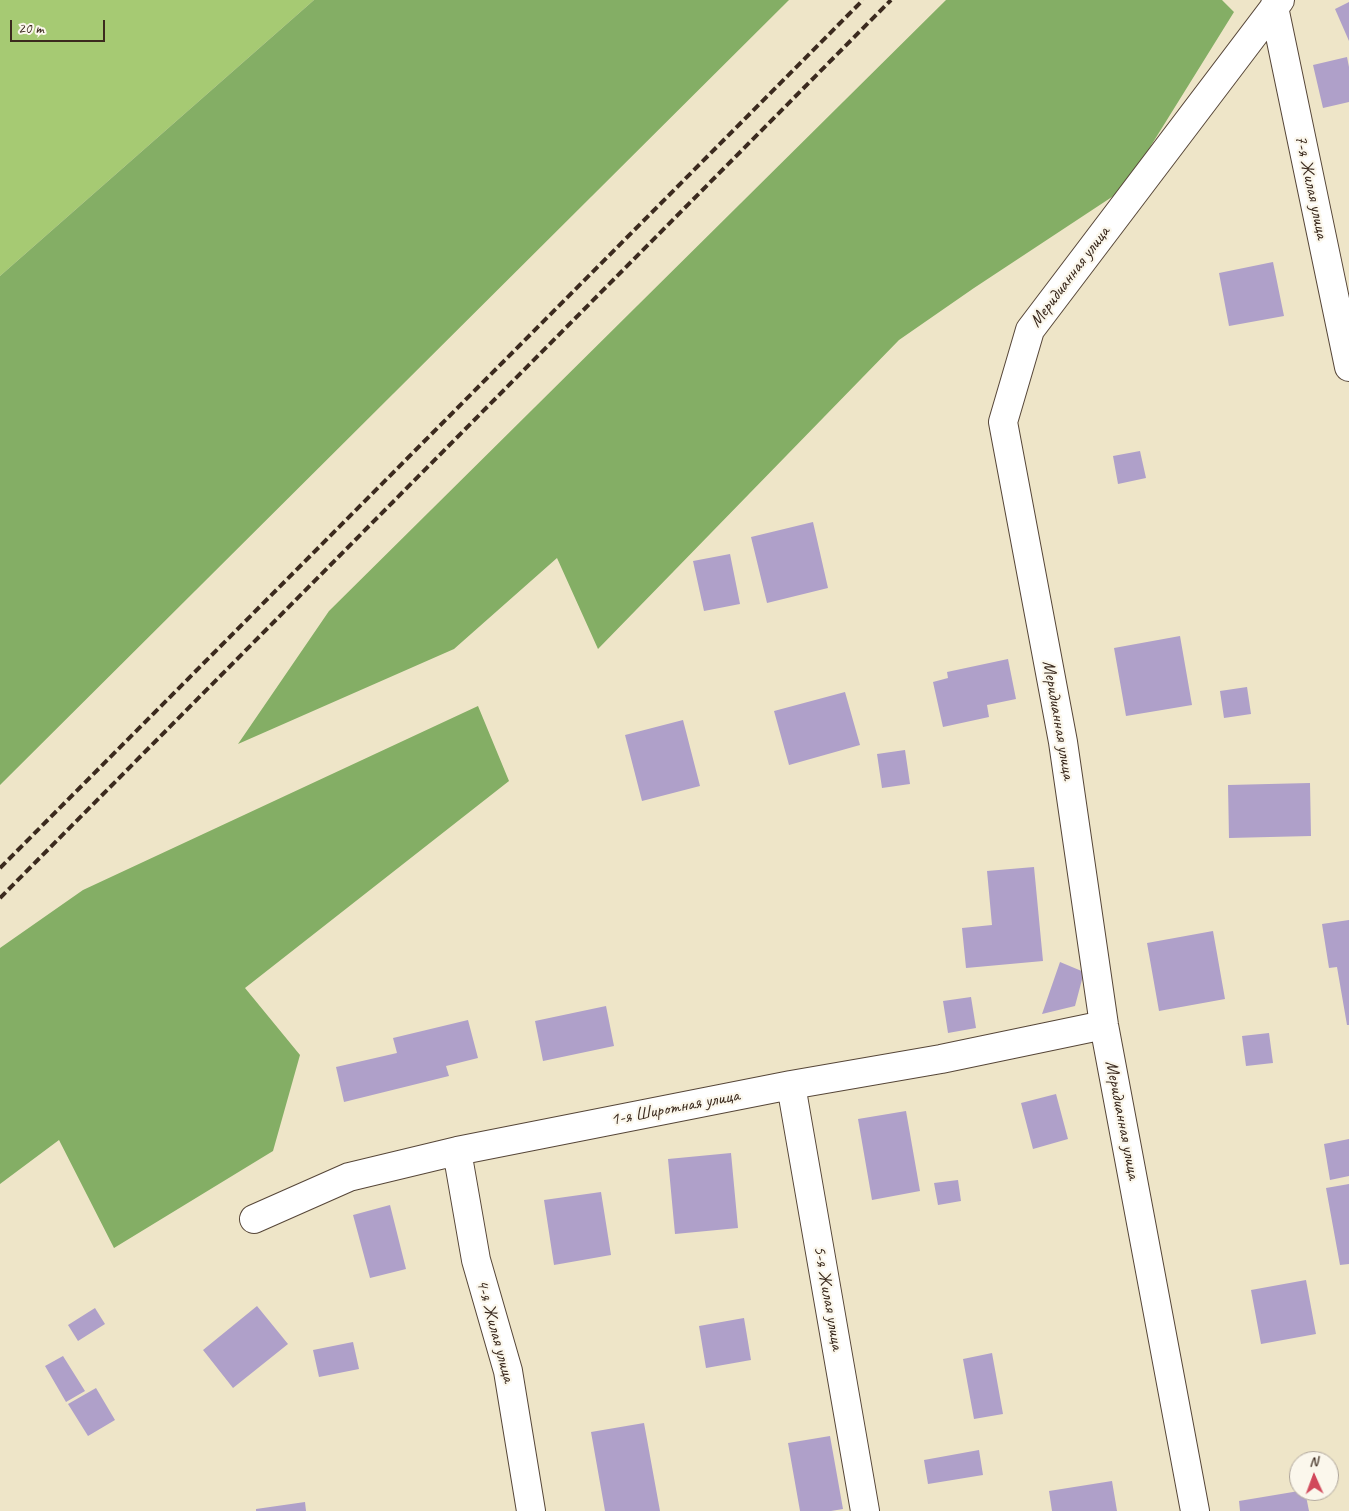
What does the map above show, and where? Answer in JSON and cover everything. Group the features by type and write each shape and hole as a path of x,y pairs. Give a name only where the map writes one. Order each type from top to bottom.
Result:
{"street":[{"name":"7-я Жилая улица","path":"1277,4 1349,367"},
{"name":"Меридианная улица","path":"1195,1511 1104,1025 1063,742 1003,422 1030,330 1277,4"},
{"name":"1-я Широтная улица","path":"254,1220 349,1177 457,1151 791,1085 941,1060 1104,1025"},
{"name":"5-я Жилая улица","path":"791,1085 865,1511"},
{"name":"4-я Жилая улица","path":"457,1151 476,1260 508,1371 531,1511"}],"green space":[{"path":"0,0 314,0 0,276"},
{"path":"314,0 789,0 0,785 0,276"},
{"path":"946,0 1222,0 1234,12 1124,189 899,340 598,649 557,558 454,649 238,744 329,611"},
{"path":"478,706 509,781 245,988 300,1055 273,1151 114,1248 59,1140 0,1184 0,948 83,890"}],"building":[{"path":"1349,2 1349,41 1335,9"},
{"path":"1347,57 1349,67 1349,102 1323,108 1313,65"},
{"path":"1273,262 1284,316 1229,326 1219,273"},
{"path":"1140,451 1146,478 1118,484 1113,456"},
{"path":"813,522 828,588 767,603 751,537"},
{"path":"730,554 740,604 704,611 693,561"},
{"path":"1180,636 1192,705 1126,716 1114,648"},
{"path":"1008,659 1016,699 987,705 989,717 943,727 933,682 948,678 947,672"},
{"path":"1247,687 1251,714 1224,718 1220,691"},
{"path":"845,692 860,745 789,765 774,711"},
{"path":"683,720 700,786 642,801 625,735"},
{"path":"905,750 910,784 882,788 877,754"},
{"path":"1310,783 1311,836 1229,838 1228,785"},
{"path":"1034,867 1043,961 966,968 962,928 992,925 987,871"},
{"path":"1349,920 1349,1025 1347,1025 1337,967 1329,968 1322,924"},
{"path":"1213,931 1225,999 1159,1011 1147,943"},
{"path":"1060,962 1084,972 1075,1006 1042,1014"},
{"path":"971,997 976,1028 948,1033 943,1001"},
{"path":"606,1006 614,1046 543,1061 535,1021"},
{"path":"468,1020 478,1058 446,1066 449,1076 344,1102 336,1067 397,1053 393,1038"},
{"path":"1269,1033 1273,1063 1246,1066 1242,1036"},
{"path":"1056,1094 1068,1139 1033,1149 1021,1103"},
{"path":"906,1111 920,1191 872,1200 858,1119"},
{"path":"1349,1139 1349,1176 1330,1180 1324,1144"},
{"path":"731,1153 738,1228 675,1234 668,1159"},
{"path":"958,1180 961,1201 938,1205 934,1183"},
{"path":"1349,1184 1349,1264 1340,1265 1326,1188"},
{"path":"601,1192 611,1255 554,1265 544,1200"},
{"path":"390,1205 406,1269 370,1278 353,1215"},
{"path":"1306,1280 1316,1334 1261,1344 1251,1290"},
{"path":"257,1306 288,1344 233,1388 203,1350"},
{"path":"95,1308 105,1324 78,1341 68,1325"},
{"path":"744,1318 751,1360 706,1368 699,1326"},
{"path":"353,1342 359,1369 319,1377 313,1350"},
{"path":"992,1353 1003,1414 974,1419 963,1359"},
{"path":"63,1356 85,1391 66,1402 45,1366"},
{"path":"96,1388 115,1420 88,1436 68,1404"},
{"path":"644,1423 660,1511 605,1511 591,1432"},
{"path":"830,1436 843,1509 800,1511 788,1443"},
{"path":"979,1450 983,1475 928,1484 924,1460"},
{"path":"1112,1481 1117,1511 1052,1511 1049,1491"},
{"path":"1289,1493 1289,1501 1307,1501 1309,1511 1240,1511 1239,1501"},
{"path":"305,1502 306,1511 256,1511 256,1509"}],"railway":[{"path":"0,868 863,0"},
{"path":"0,898 891,0"}]}
